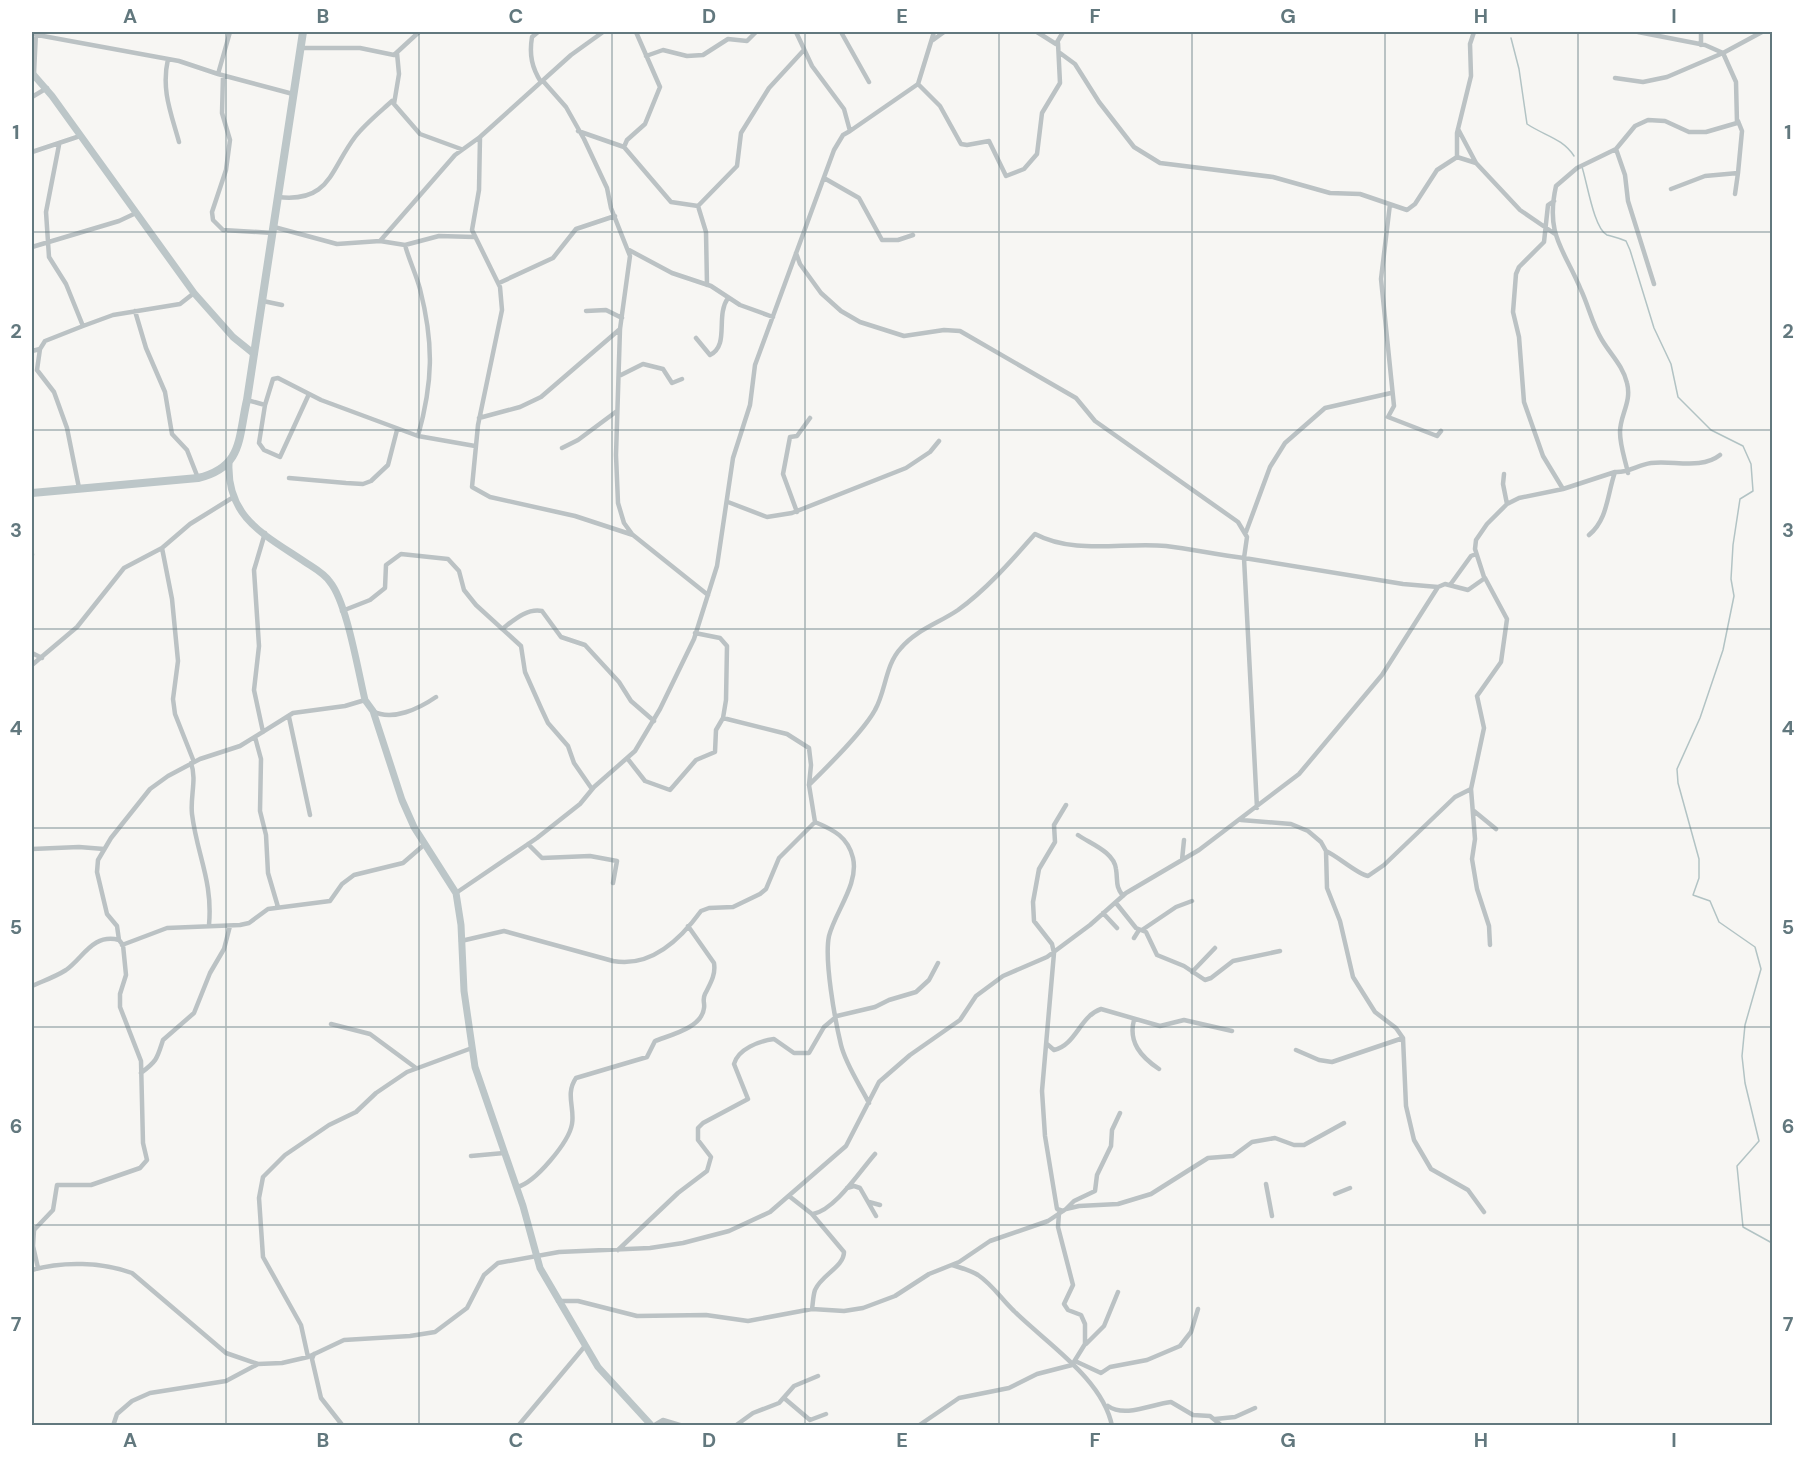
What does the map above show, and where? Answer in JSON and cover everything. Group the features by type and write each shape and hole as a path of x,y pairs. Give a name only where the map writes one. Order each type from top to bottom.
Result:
{"main road":[{"path":"303,32 247,400 230,464 232,498 246,518 330,581 342,611 365,700 373,711 394,779 414,827 456,893 464,991 472,1048 491,1119 517,1187 536,1255 558,1300 605,1376 653,1425"},
{"path":"33,73 47,88 194,293 233,337 254,354"},
{"path":"32,493 198,478 214,474 230,464"}],"street":[{"path":"230,32 220,75 222,113 230,140 226,170 212,212 213,220 223,230 273,230 337,244 380,241 405,245 439,236 474,237"},
{"path":"301,48 360,48 389,55 397,53 419,32"},
{"path":"538,32 532,37 530,48 533,68 566,107 607,188 615,216 629,250 620,329 617,411 618,503 624,523 633,535 708,595"},
{"path":"380,241 441,168 461,149 480,137 571,55 603,32"},
{"path":"624,147 627,140 645,124 660,87 636,32"},
{"path":"646,56 663,50 687,56 703,56 729,39 747,41 756,32"},
{"path":"796,32 802,51 838,100 850,131"},
{"path":"841,32 869,82"},
{"path":"456,893 528,844 580,804 592,789 640,745 654,721 695,633 708,595 717,566 733,458 750,405 755,365 838,143 843,135 918,84 934,32"},
{"path":"933,40 944,32"},
{"path":"1037,32 1058,43"},
{"path":"918,84 940,106 961,144 988,141 1001,169 1008,177 1024,169 1037,154 1042,113 1060,83 1058,43 1063,32"},
{"path":"1457,157 1458,129 1471,76 1470,44 1474,32"},
{"path":"1638,32 1701,45 1723,53 1736,82 1738,121 1742,131 1735,194"},
{"path":"1701,32 1701,45"},
{"path":"1615,78 1643,82 1667,77 1723,53 1761,32"},
{"path":"33,73 34,34 168,60 293,94"},
{"path":"698,206 737,166 741,133 769,88 802,51"},
{"path":"278,197 300,197 324,187 354,138 393,101 398,78 397,53"},
{"path":"1060,53 1075,64 1099,102 1134,147 1160,163 1273,177 1330,194 1360,194 1407,210 1415,204 1437,170 1457,157"},
{"path":"389,55 398,64"},
{"path":"168,60 165,74 166,103 179,142"},
{"path":"32,97 47,88"},
{"path":"393,101 420,134 461,149"},
{"path":"1628,472 1620,432 1629,400 1627,382 1621,367 1591,320 1582,290 1555,234 1556,186 1577,168 1616,149 1635,126 1648,120 1665,121 1689,132 1729,127 1738,121"},
{"path":"1458,129 1476,163 1520,210 1555,234"},
{"path":"578,131 624,147 671,202 698,206"},
{"path":"32,152 59,145 80,136"},
{"path":"480,137 479,190 473,222 474,237 499,283 502,310 479,418 472,487 490,497 575,516 633,535"},
{"path":"59,145 46,212 49,257 66,284 83,326"},
{"path":"1616,149 1625,175 1628,201 1654,284"},
{"path":"1457,157 1476,163"},
{"path":"1671,189 1705,176 1738,173"},
{"path":"824,178 859,198 882,240 898,240 913,235"},
{"path":"1554,201 1548,205 1544,242 1519,267 1516,274 1513,312 1519,338 1524,402 1542,456 1563,489"},
{"path":"1390,204 1381,279 1394,406 1388,417 1437,436 1441,431"},
{"path":"698,206 706,232 707,285"},
{"path":"32,247 119,221 136,213"},
{"path":"499,283 553,258 576,229 615,216"},
{"path":"405,245 420,287 431,361 431,374 418,436"},
{"path":"629,250 672,273 707,285 728,298 773,317"},
{"path":"796,253 813,284 848,316 872,327 904,336 944,330 960,331 970,336 1076,398 1095,421 1233,519 1246,533"},
{"path":"79,488 67,428 54,392 37,370 40,349 45,342 113,315 180,304 194,293"},
{"path":"696,338 710,355 716,352 722,340 720,325 723,305 728,298"},
{"path":"263,301 282,305"},
{"path":"586,310 606,310 622,318"},
{"path":"135,311 146,348 165,392 172,434 187,450 198,478"},
{"path":"479,418 541,397 620,329"},
{"path":"32,351 40,349"},
{"path":"619,376 643,364 663,369 672,383 682,380"},
{"path":"309,394 280,457 264,450 259,443 265,405 273,379 278,378 309,394 397,430 475,446"},
{"path":"1257,808 1244,558 1246,533 1270,467 1285,442 1325,408 1391,393"},
{"path":"247,400 265,405"},
{"path":"562,448 579,440 617,411"},
{"path":"797,512 783,474 784,463 790,437 797,436 810,418"},
{"path":"288,478 354,484 371,481 388,465 397,430"},
{"path":"728,502 767,517 797,512 906,468 930,452 939,441"},
{"path":"1490,945 1489,926 1473,866 1474,811 1471,789 1484,728 1477,696 1501,662 1507,619 1484,577 1476,554 1478,536 1508,504 1519,498 1563,489 1615,472 1628,472 1636,466 1651,463 1702,463 1712,461 1720,455"},
{"path":"1589,535 1603,520 1606,497 1615,472"},
{"path":"1504,474 1503,484 1508,504"},
{"path":"32,665 77,627 124,568 162,548 190,524 232,498"},
{"path":"263,732 254,690 259,646 254,570 265,533"},
{"path":"809,785 874,712 899,649 966,603 1009,565 1027,539 1035,534 1064,544 1107,548 1166,546 1438,587 1450,585 1468,590 1484,577"},
{"path":"162,548 172,599 178,661 173,699 178,729 193,762 192,812 209,880 211,901 209,925"},
{"path":"342,611 370,600 385,588 386,565 401,554 432,556 448,560 459,571 464,590 521,646 525,672 544,716 568,747 574,763 592,789"},
{"path":"1450,585 1471,556 1476,554"},
{"path":"32,1270 52,1264 77,1264 118,1268 132,1273 226,1353 258,1364 282,1364 308,1357 344,1340 435,1332 467,1308 477,1284 490,1268 498,1263 536,1255 650,1248 709,1237 747,1224 770,1212 846,1146 879,1082 910,1054 960,1020 976,996 1003,976 1036,964 1054,952 1104,914 1123,896 1182,860 1240,820 1299,774 1367,694 1438,587"},
{"path":"502,629 526,613 534,610 542,611 561,637 585,645 619,682 631,701 654,721"},
{"path":"627,758 645,781 670,789 696,760 715,752 716,730 723,718 726,700 727,646 720,638 695,633"},
{"path":"32,653 42,658"},
{"path":"373,711 380,715 400,713 425,705 436,697"},
{"path":"38,1268 33,1246 33,1228 53,1210 57,1185 91,1185 140,1168 147,1160 143,1143 141,1073 135,1044 120,1007 120,994 126,975 122,945 117,926 107,914 101,881 97,872 104,849 150,789 193,762 240,746 293,713 345,706 365,700"},
{"path":"289,717 310,815"},
{"path":"723,718 787,734 809,748 811,765 809,785 815,822"},
{"path":"255,737 261,759 260,811 266,835 268,873 278,907"},
{"path":"1240,820 1291,824 1316,837 1326,851 1340,857 1362,875 1368,876 1383,866 1455,797 1471,789"},
{"path":"1066,805 1054,825 1055,842 1039,868 1033,902 1034,921 1050,941 1054,952 1042,1091 1045,1136 1061,1211 1058,1227 1073,1285 1064,1304 1068,1310 1082,1317 1085,1344"},
{"path":"1474,811 1496,829"},
{"path":"460,942 504,931 628,964 660,953 701,911 709,908 733,907 766,889 779,858 815,822"},
{"path":"815,822 836,831 844,839 854,860 848,891 834,920 828,944 842,1046 869,1104"},
{"path":"1078,836 1111,856 1116,868 1116,887 1123,896"},
{"path":"1182,860 1184,840"},
{"path":"122,945 157,930 249,923 261,913 278,907 330,901 342,884 354,875 403,863 425,844"},
{"path":"528,844 542,858 590,856 617,861 613,883"},
{"path":"32,849 79,847 104,849"},
{"path":"1326,851 1328,888 1340,921 1353,977 1375,1012 1396,1028 1403,1038 1406,1106 1414,1140 1431,1168 1468,1190 1484,1212"},
{"path":"1134,938 1141,930 1176,908 1192,901"},
{"path":"1116,903 1141,930 1146,932 1157,955 1209,980 1233,961 1280,951"},
{"path":"1104,914 1117,928"},
{"path":"141,1073 157,1061 162,1052 163,1040 194,1013 210,973 224,949 230,926"},
{"path":"517,1187 526,1183 548,1162 568,1135 572,1125 570,1101 576,1078 647,1057 655,1041 682,1033 704,1009 703,996 715,970 714,963 688,926"},
{"path":"32,986 78,961 79,955 93,944 110,938 119,940"},
{"path":"1192,972 1215,948"},
{"path":"618,1250 678,1193 707,1171 711,1157 698,1140 698,1128 748,1099 734,1064 738,1055 746,1048 774,1039 794,1053 809,1053 824,1027 837,1016 875,1007 916,992 929,980 938,963"},
{"path":"1047,1044 1054,1050 1062,1048 1091,1014 1101,1009 1160,1026 1184,1020 1232,1031"},
{"path":"1134,1020 1132,1031 1135,1045 1144,1057 1159,1069"},
{"path":"331,1024 370,1034 416,1068"},
{"path":"1296,1050 1319,1060 1332,1062 1403,1038"},
{"path":"308,1357 301,1325 263,1257 259,1198 262,1177 270,1166 285,1155 329,1125 356,1112 376,1093 416,1068 425,1067 472,1048"},
{"path":"558,1300 578,1301 637,1316 706,1315 748,1322 812,1309 844,1311 871,1306 895,1296 929,1274 952,1265 990,1241 1038,1225 1074,1201 1095,1191 1097,1175 1111,1146 1113,1130 1120,1113"},
{"path":"1061,1211 1079,1206 1118,1204 1151,1194 1208,1158 1233,1156 1252,1142 1275,1138 1294,1145 1304,1145 1344,1123"},
{"path":"471,1156 504,1153"},
{"path":"812,1214 824,1209 847,1188 875,1154"},
{"path":"1266,1184 1272,1216"},
{"path":"847,1188 854,1186 860,1188 876,1216"},
{"path":"1335,1194 1350,1188"},
{"path":"789,1196 812,1214 844,1251 843,1260 831,1269 815,1289 812,1309"},
{"path":"869,1202 880,1205"},
{"path":"952,1265 970,1270 991,1285 1012,1309 1074,1363 1112,1409 1129,1409 1171,1402 1193,1415 1215,1419 1235,1417 1255,1408"},
{"path":"1074,1363 1085,1344 1104,1326 1119,1292"},
{"path":"918,1425 959,1398 1009,1388 1037,1374 1074,1363 1101,1373 1110,1367 1152,1358 1183,1343 1191,1332 1198,1309"},
{"path":"518,1425 585,1346"},
{"path":"314,1354 312,1359 321,1398 343,1425"},
{"path":"113,1425 117,1414 132,1401 150,1393 226,1381 258,1364"},
{"path":"735,1425 784,1398 794,1386 818,1376"},
{"path":"784,1398 812,1423 826,1414"},
{"path":"1106,1404 1112,1425"},
{"path":"1215,1419 1222,1425"},
{"path":"653,1425 663,1420 683,1425"}],"waterway":[{"path":"1511,38 1519,69 1527,124 1559,141 1574,156"},
{"path":"1582,167 1602,231 1626,241 1630,250 1654,328 1671,364 1678,397 1711,430 1743,446 1751,464 1753,491 1740,499 1733,545 1731,579 1734,596 1723,650 1700,718 1677,769 1678,783 1699,859 1699,878 1693,895 1710,901 1719,922 1755,947 1761,969 1745,1025 1742,1056 1745,1083 1759,1141 1737,1166 1743,1227 1772,1243"}]}
